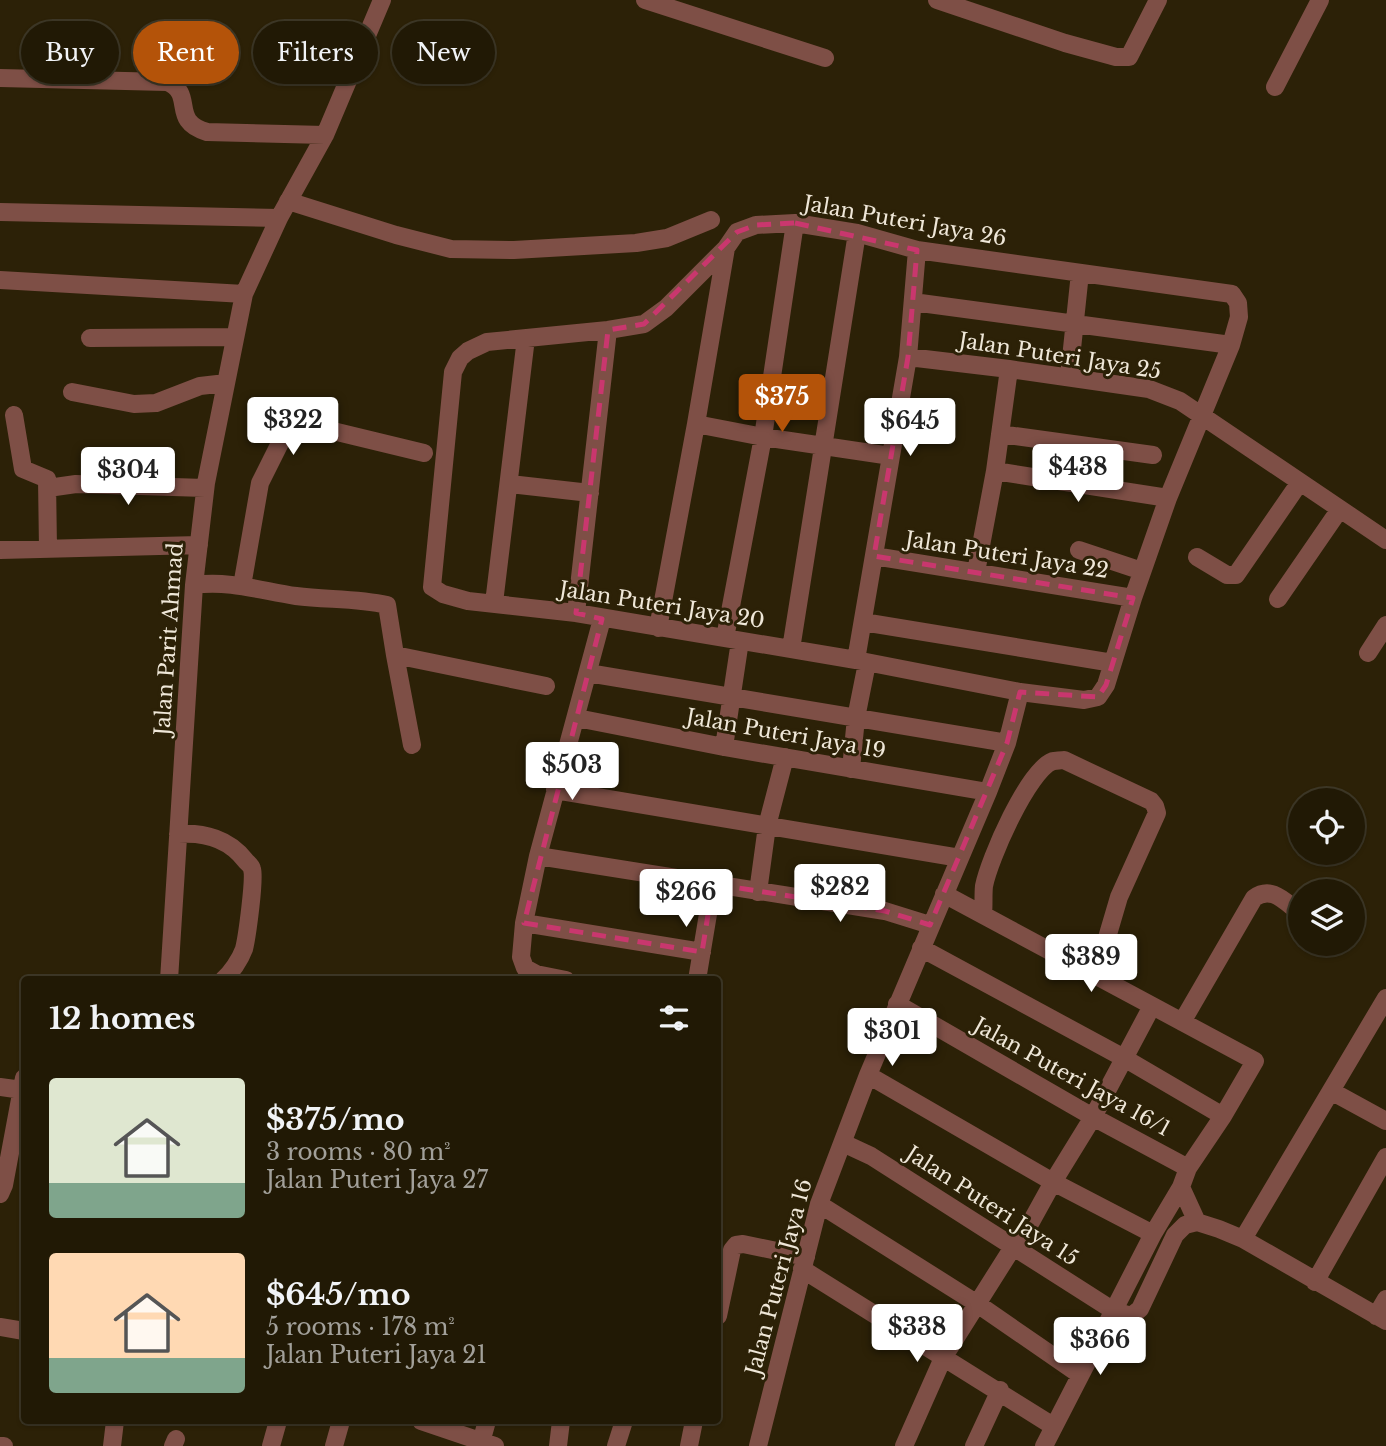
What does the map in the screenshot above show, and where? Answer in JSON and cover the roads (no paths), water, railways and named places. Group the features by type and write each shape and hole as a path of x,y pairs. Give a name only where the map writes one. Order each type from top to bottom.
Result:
{"street":[{"name":"Jalan Parit Ahmad","path":"169,976 201,584 199,545 205,488 244,294 279,218 325,135 382,0"},
{"path":"645,0 825,58"},
{"path":"937,0 1065,43 1116,57 1129,57 1158,0"},
{"path":"1275,87 1320,0"},
{"path":"0,78 167,82 176,86 181,93 185,117 188,124 195,129 207,132 325,135"},
{"path":"288,201 451,249 514,250 636,243 667,238 711,220"},
{"path":"0,212 279,218"},
{"path":"724,747 730,697 732,640 795,223"},
{"name":"Jalan Puteri Jaya 26","path":"453,372 460,358 468,351 488,342 644,324 666,308 726,248 737,232 756,225 795,223 858,233 917,250 1232,294"},
{"path":"791,649 858,233"},
{"path":"658,628 726,248"},
{"path":"851,769 862,662 863,622 908,357 917,250"},
{"path":"1069,377 1080,274"},
{"path":"0,280 244,294"},
{"name":"Jalan Puteri Jaya 22","path":"1098,696 1106,685 1168,498 1231,345 1239,317 1238,303 1232,294"},
{"path":"913,302 1231,345"},
{"path":"576,613 608,330"},
{"path":"90,338 235,337"},
{"path":"494,603 526,338"},
{"name":"Jalan Puteri Jaya 25","path":"908,357 1149,389 1180,401 1386,540"},
{"path":"976,572 995,471 1009,369"},
{"name":"Jalan Puteri Jaya 20","path":"453,372 432,587 443,594 468,601 576,613 791,649 1020,692 1084,700 1098,696"},
{"path":"72,392 134,404 156,403 200,386 226,383"},
{"path":"14,415 23,469 47,479 48,549"},
{"path":"696,424 891,456"},
{"path":"236,585 260,483 288,427 304,425 424,453"},
{"path":"1000,434 1153,455"},
{"path":"995,471 1168,498"},
{"path":"1197,557 1227,575 1236,575 1300,482"},
{"path":"48,488 76,484 205,488"},
{"path":"510,484 590,493"},
{"path":"1278,599 1340,509"},
{"path":"0,550 199,545"},
{"path":"1079,551 1142,571"},
{"name":"Jalan Puteri Jaya 22","path":"874,556 1133,598"},
{"path":"201,584 236,585 297,596 362,599 387,605 412,745"},
{"path":"546,976 525,968 521,957 524,923 538,856 602,619"},
{"path":"863,622 1113,663"},
{"path":"1368,653 1386,625"},
{"path":"395,655 547,686"},
{"path":"588,673 1007,743"},
{"name":"Jalan Puteri Jaya 16","path":"758,1446 819,1204 897,1004 988,792 1007,743 1020,692"},
{"name":"Jalan Puteri Jaya 19","path":"577,718 724,747 988,792"},
{"path":"758,892 767,826 785,757"},
{"path":"983,914 984,886 996,848 1026,790 1045,766 1053,761 1064,760 1151,801 1157,813 1119,897 1096,975"},
{"path":"555,790 960,858"},
{"path":"182,834 205,835 227,842 252,869 244,950 228,976"},
{"path":"538,856 885,911 930,925"},
{"path":"698,976 713,884"},
{"path":"1182,1022 1254,898 1266,892 1273,892 1288,904"},
{"path":"944,894 1255,1061 1188,1168 1181,1187 1153,1234 1044,1446"},
{"path":"524,923 702,952"},
{"path":"921,948 1124,1058 1223,1116"},
{"path":"1242,1239 1386,998"},
{"name":"Jalan Puteri Jaya 16/1","path":"897,1004 1093,1117 1188,1168"},
{"path":"904,1446 943,1358 976,1303 1015,1248 1093,1117 1152,1006"},
{"path":"868,1075 1053,1182 1153,1234"},
{"path":"0,1087 21,1084"},
{"path":"1331,1091 1386,1121"},
{"path":"0,1194 21,1095"},
{"name":"Jalan Puteri Jaya 15","path":"843,1143 871,1156 1114,1311"},
{"path":"1315,1282 1386,1157"},
{"path":"1181,1187 1197,1222"},
{"path":"819,1204 976,1303 1079,1374"},
{"path":"1114,1311 1131,1316 1140,1309 1175,1234 1185,1225 1197,1222 1242,1239 1381,1319 1386,1299"},
{"path":"721,1302 732,1250 736,1245 743,1244 804,1263 943,1358 1000,1390 1053,1426"},
{"path":"0,1327 21,1330"},
{"path":"974,1446 1000,1390"},
{"path":"112,1446 115,1424"},
{"path":"271,1446 277,1424"},
{"path":"334,1446 340,1424"},
{"path":"429,1424 485,1445 487,1424"},
{"path":"558,1446 561,1424"},
{"path":"616,1446 623,1424"},
{"path":"689,1446 693,1424"}]}
